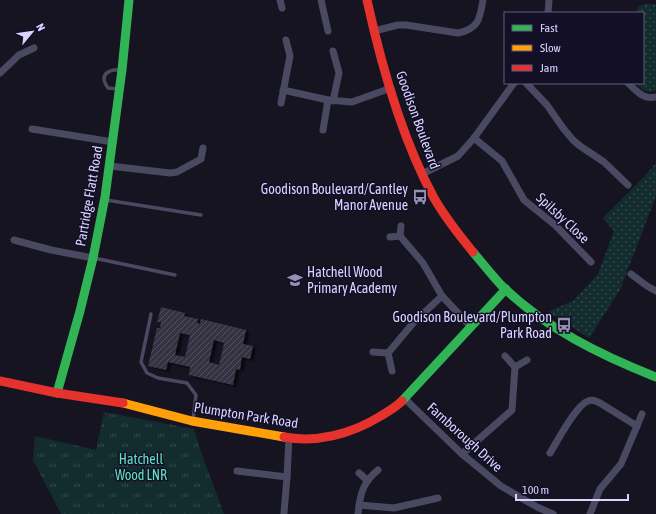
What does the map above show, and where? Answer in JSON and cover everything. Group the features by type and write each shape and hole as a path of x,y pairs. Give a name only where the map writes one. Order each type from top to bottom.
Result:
{"street":[{"name":"Partridge Flatt Road","path":"57,393 80,311 105,200 122,70 129,0"},
{"path":"280,0 282,8"},
{"path":"320,0 328,31"},
{"name":"Goodison Boulevard","path":"367,0 374,32 411,149 435,199 452,226 493,276 521,303 563,333 597,352 656,377"},
{"path":"374,32 398,25 458,33 464,32 470,29 479,20 483,0"},
{"path":"548,12 549,0"},
{"path":"280,103 290,56 286,40"},
{"path":"0,73 19,55 34,48"},
{"path":"322,130 339,73 333,51"},
{"path":"422,174 458,156 474,138 513,84"},
{"path":"527,84 547,105 573,140 604,162 628,185"},
{"path":"629,84 643,96 648,98 656,97"},
{"path":"283,90 330,100 352,102 391,88"},
{"path":"32,129 113,142"},
{"name":"Spilsby Close","path":"474,138 502,161 524,200 555,224 591,262"},
{"path":"110,166 177,172 201,159 203,148"},
{"path":"401,226 400,236 423,263 442,296 471,327"},
{"path":"390,237 400,236"},
{"path":"14,240 51,250 93,258"},
{"path":"631,274 656,291"},
{"name":"Plumpton Park Road","path":"0,381 57,393 121,403 192,421 289,438 328,437 345,433 367,424 405,399 506,289"},
{"path":"388,353 414,322 442,296"},
{"path":"373,352 388,353"},
{"path":"388,353 392,371"},
{"path":"462,454 512,410 515,367 505,356"},
{"path":"515,367 527,360"},
{"name":"Farnborough Drive","path":"405,399 462,454 501,486 536,511 553,514"},
{"path":"550,453 579,407 589,400 595,400 637,426"},
{"path":"590,514 600,489 621,464 642,414"},
{"path":"284,513 289,438"},
{"path":"358,514 365,483 378,470"},
{"path":"237,471 287,477"},
{"path":"359,472 367,480"},
{"path":"359,505 394,508 438,498"}],"lane":[{"path":"119,89 108,88 105,80 105,74 113,69 122,70"},
{"path":"105,200 201,215"},
{"path":"93,258 176,275"},
{"path":"151,314 141,362 146,373 158,378 187,383 192,388 196,395 196,399 192,421"}],"green space":[{"path":"644,4 656,4 656,91 653,92 645,90 637,84 644,84 644,12 636,12 638,7"},
{"path":"656,163 656,196 620,290 589,338 548,312 574,300 598,274 614,231 603,218"},
{"name":"Hatchell Wood LNR","path":"104,412 194,429 224,514 61,514 33,460 35,436 96,450"}],"building":[{"path":"161,307 185,313 184,316 198,319 197,323 200,324 201,319 246,330 243,344 253,346 250,359 242,357 240,370 236,369 233,385 189,375 190,367 168,362 166,370 148,366 157,328 160,328 161,322 157,322","holes":["180,333 190,335 185,357 175,355","214,340 224,343 219,365 209,362"]}],"traffic: fast":[{"path":"57,393 93,258 105,197 122,70 129,0"},
{"path":"473,252 501,285 518,300 555,327 594,350 656,377"},
{"path":"402,401 506,289"}],"traffic: slow":[{"path":"123,403 192,421 284,437"}],"traffic: jam":[{"path":"367,0 386,76 412,152 438,205 452,226 473,252"},
{"path":"0,381 57,393 123,403"},
{"path":"284,437 309,439 333,436 368,423 391,410 402,401"}],"place":[{"name":"Goodison Boulevard/Cantley Manor Avenue","path":"420,197"},
{"name":"Hatchell Wood Primary Academy","path":"295,280"},
{"name":"Goodison Boulevard/Plumpton Park Road","path":"564,325"}]}
